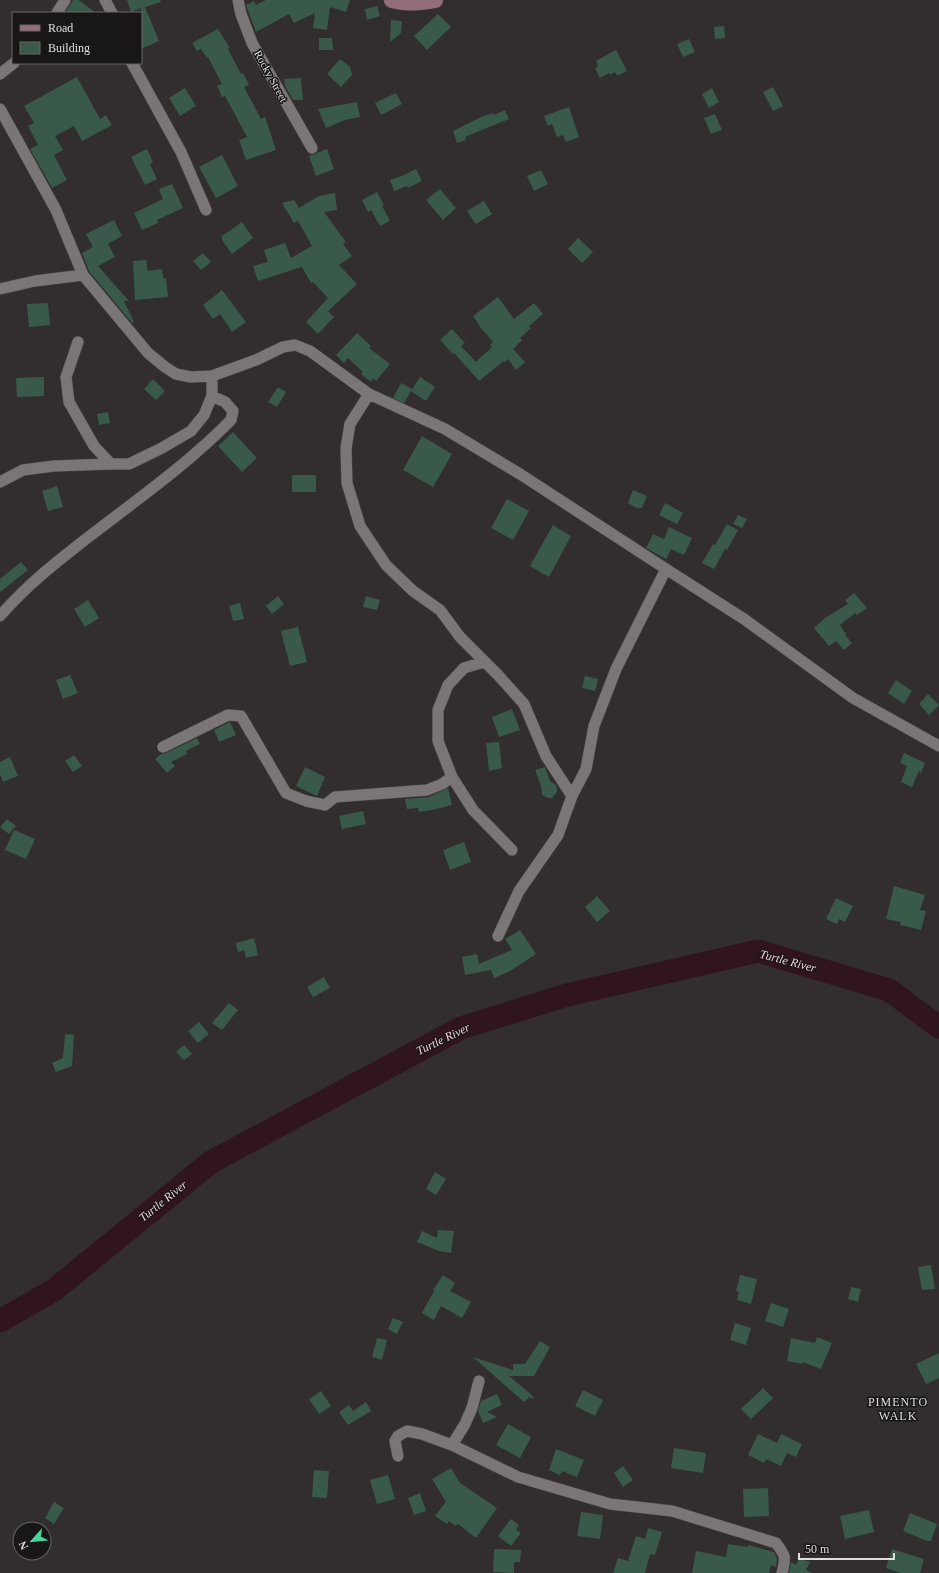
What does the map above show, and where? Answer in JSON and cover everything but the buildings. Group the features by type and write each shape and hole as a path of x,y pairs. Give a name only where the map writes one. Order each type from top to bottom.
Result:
{"street":[{"path":"58,12 65,0"},
{"path":"105,0 111,12"},
{"name":"Rocky Street","path":"238,0 241,14 252,43 312,148"},
{"path":"392,0 406,3 421,3 435,0"},
{"path":"0,74 13,64"},
{"path":"133,64 181,152 206,210"},
{"path":"0,109 56,210 83,276 148,353 165,367 176,374 191,377 212,376 256,360 284,347 295,345 310,351 369,394 445,429 477,448 744,619 853,698 939,746"},
{"path":"0,289 35,281 83,276"},
{"path":"78,342 66,377 69,402 94,446 111,464"},
{"path":"0,482 23,470 54,466 129,464 162,448 191,431 204,415 212,396 212,376"},
{"path":"369,394 350,424 346,448 347,483 360,526 386,565 413,591 440,610 460,637 498,675 524,704 546,756 572,796"},
{"path":"0,616 19,594 48,569 161,481 231,420 233,411 226,402 212,396"},
{"path":"498,936 519,890 558,835 572,796 586,769 594,726 616,669 666,569"},
{"path":"498,675 484,662 464,668 448,685 438,710 438,741 452,777 473,810 512,850"},
{"path":"163,747 228,715 241,716 286,793 306,801 325,805 335,797 427,790 442,784 452,777"},
{"path":"452,1445 465,1424 472,1408 480,1381"},
{"path":"398,1456 395,1441 398,1436 407,1431 422,1434 452,1445 518,1477 610,1504 672,1511 776,1543 785,1554 785,1564 782,1573"}],"waterway":[{"name":"Turtle River","path":"0,1321 54,1290 211,1162 461,1028 567,995 758,951 889,990 939,1027"}],"district":[{"name":"PIMENTO WALK","path":"898,1409"}]}
